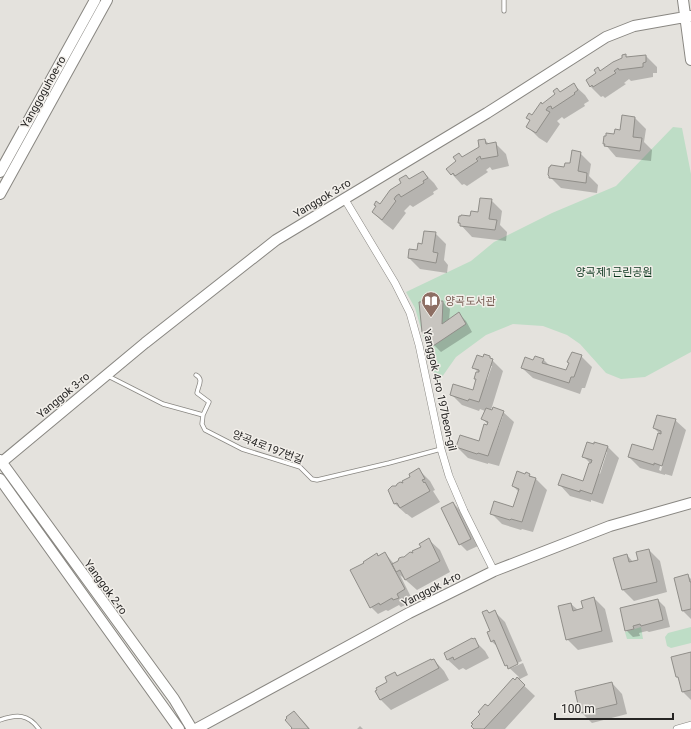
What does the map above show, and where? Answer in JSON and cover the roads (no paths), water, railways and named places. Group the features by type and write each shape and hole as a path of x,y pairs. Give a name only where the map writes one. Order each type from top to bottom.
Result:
{"street":[{"name":"Yanggoguhoe-ro","path":"0,172 95,0"},
{"name":"Yanggoguhoe-ro","path":"0,194 107,0"},
{"path":"684,0 688,16 691,60"},
{"name":"Yanggok 3-ro","path":"1,461 263,249 298,226 487,113 606,37 634,26 688,16"},
{"name":"Yanggok 4-ro 197beon-gil","path":"344,198 395,283 410,313 419,345 441,449 455,491 494,571"},
{"name":"Yanggok 2-ro","path":"1,461 174,700 192,729"},
{"name":"Yanggok 2-ro","path":"0,479 179,729"},
{"name":"Yanggok 4-ro","path":"196,729 409,613 494,571 610,526 691,503"},
{"path":"677,729 691,726"}],"lane":[{"path":"504,0 504,11"},
{"path":"106,375 163,404 203,415 209,402 197,392 200,380 196,375"},
{"name":"양곡4로197번길","path":"203,415 203,427 212,434 242,449 300,467 312,479 317,480 441,449"},
{"path":"0,720 12,717 26,717 39,729"}],"place":[{"name":"양곡도서관","path":"431,318"}],"park label":[{"name":"양곡제1근린공원","path":"614,272"}]}
